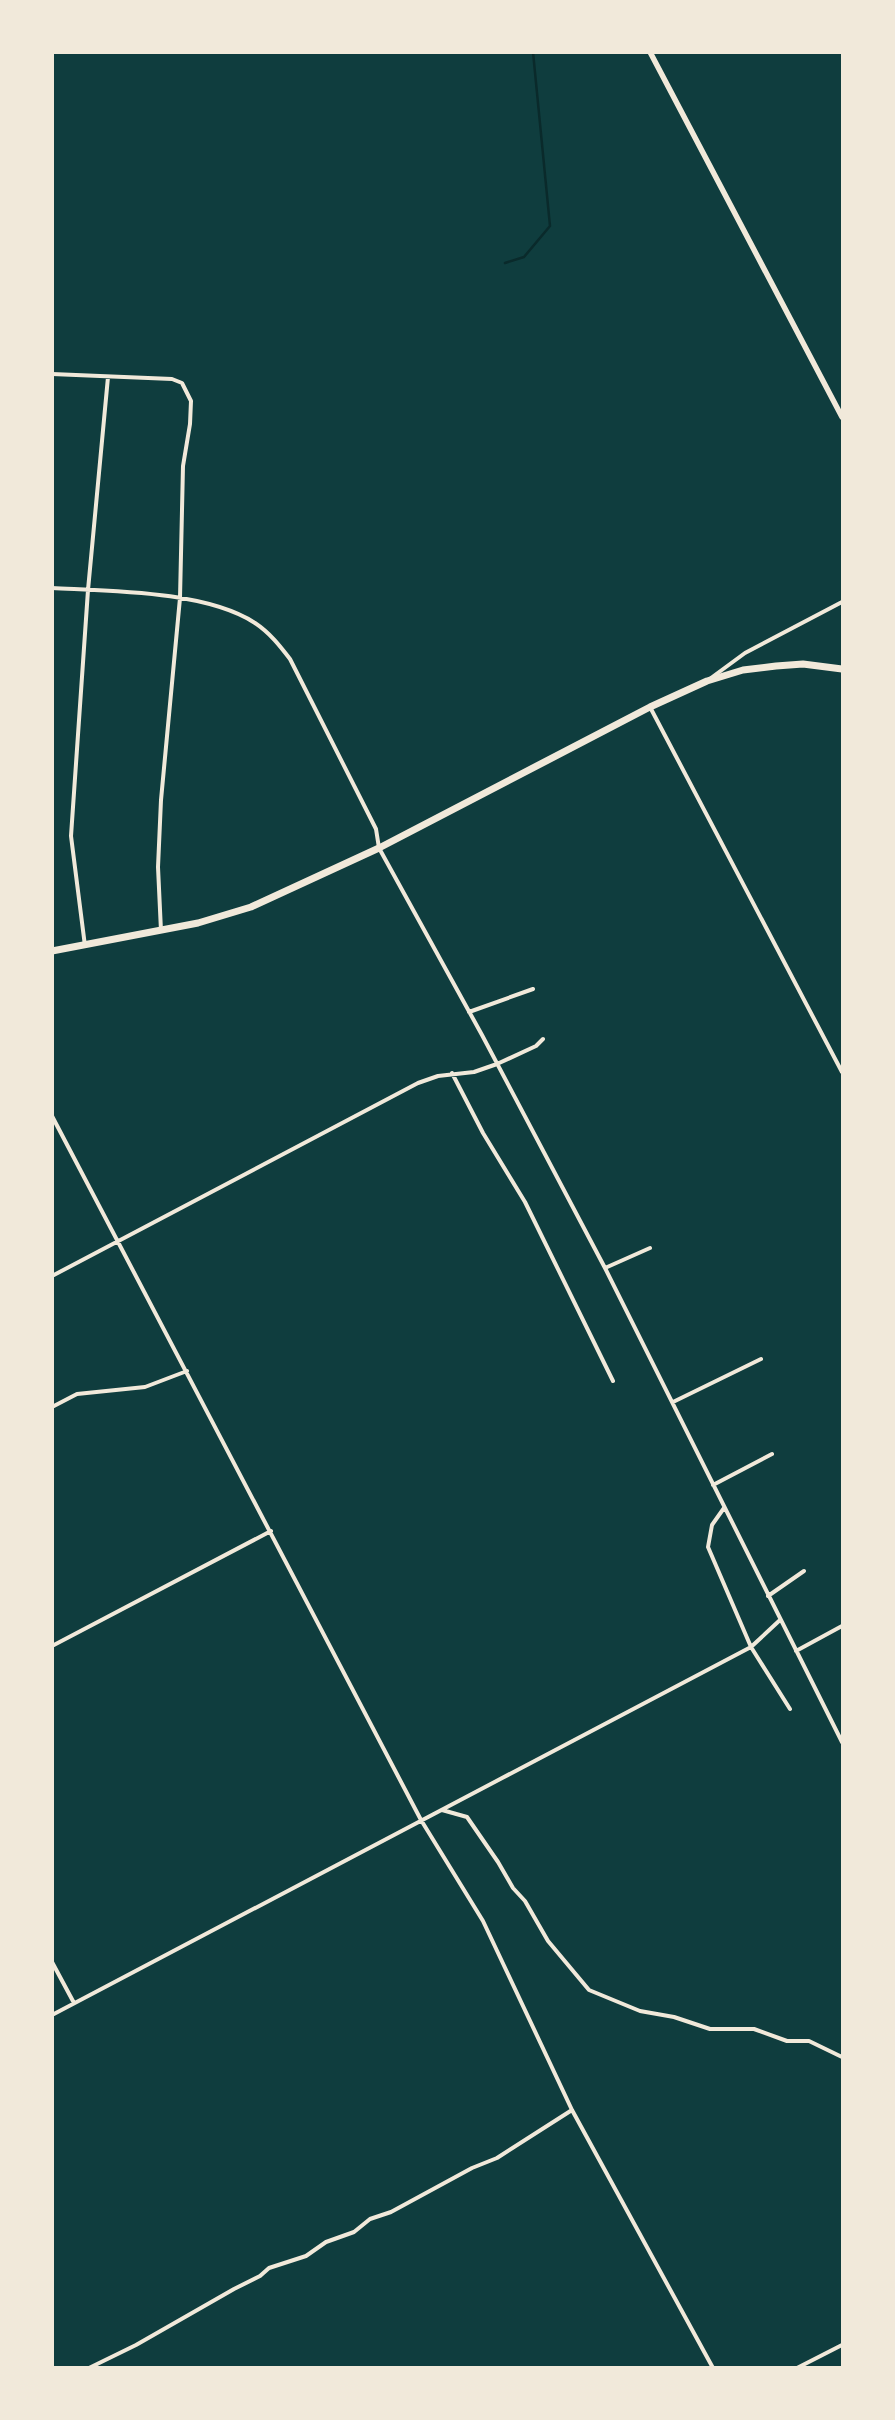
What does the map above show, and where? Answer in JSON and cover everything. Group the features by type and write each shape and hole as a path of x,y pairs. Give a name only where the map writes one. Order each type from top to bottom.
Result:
{"highway":[{"path":"52,951 161,931 250,907 379,848 650,707 707,681 743,670 776,666 803,664 842,670"}],"main road":[{"path":"650,52 842,417"}],"street":[{"path":"52,374 108,378 172,378 182,383 189,396 190,424 183,466 180,598 161,800 158,867 161,931"},
{"path":"85,946 71,836 88,590 108,378"},
{"path":"52,588 180,598 230,610 256,624 276,641 294,667 376,829 379,848 470,1012 604,1268 673,1402 712,1485 842,1742"},
{"path":"707,681 745,653 842,602"},
{"path":"650,707 842,1072"},
{"path":"470,1012 533,989"},
{"path":"52,1276 418,1083 452,1074 474,1072 497,1064 536,1046 543,1039"},
{"path":"452,1074 483,1133 525,1202 613,1381"},
{"path":"52,1116 421,1820 483,1921 572,2110 713,2368"},
{"path":"604,1268 650,1248"},
{"path":"673,1402 761,1359"},
{"path":"52,1407 77,1394 145,1387 187,1371"},
{"path":"712,1485 772,1454"},
{"path":"724,1508 712,1525 708,1547 751,1646 790,1708"},
{"path":"52,1646 271,1531"},
{"path":"768,1596 804,1571"},
{"path":"52,2015 751,1646 780,1620"},
{"path":"796,1651 842,1626"},
{"path":"442,1810 467,1817 498,1862 513,1888 525,1901 548,1941 589,1990 640,2011 674,2017 710,2029 754,2030 786,2041 809,2041 842,2057"},
{"path":"52,1962 74,2003"},
{"path":"89,2368 234,2289 248,2284 268,2268 306,2256 326,2242 354,2232 370,2219 391,2212 472,2168 498,2158 572,2110"},
{"path":"797,2368 842,2345"},
{"path":"809,2361 812,2368"}],"waterway":[{"path":"505,263 524,257 550,226 533,52"}]}
